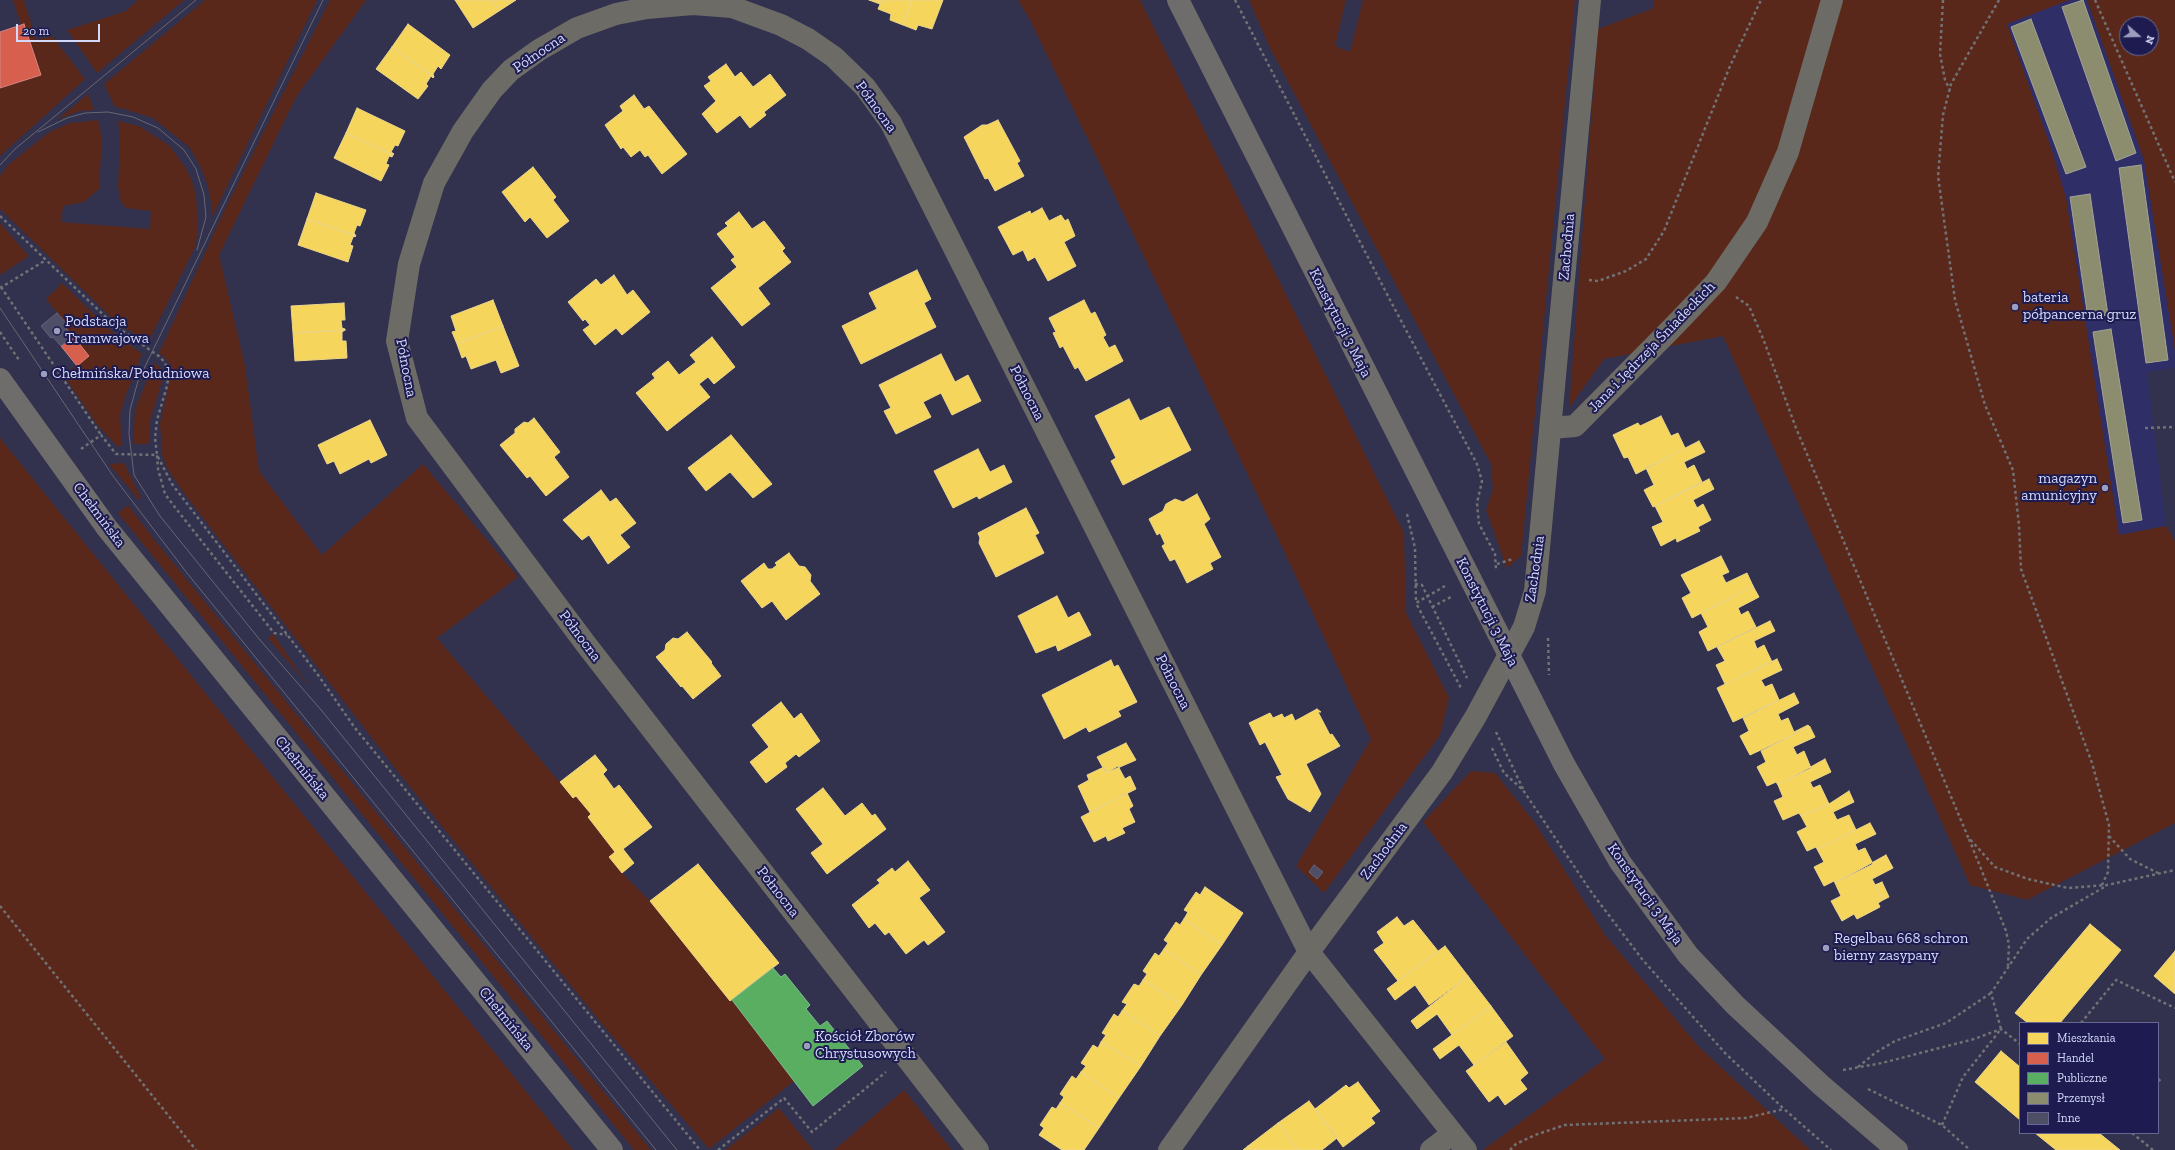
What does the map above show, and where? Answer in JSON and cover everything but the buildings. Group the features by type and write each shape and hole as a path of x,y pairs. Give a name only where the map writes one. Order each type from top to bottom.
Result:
{"street":[{"name":"Konstytucji 3 Maja","path":"1178,0 1508,656 1564,764 1620,862 1688,955 1736,1005 1821,1085 1897,1150"},
{"name":"Zachodnia","path":"1169,1150 1309,952 1442,772 1476,716 1524,627 1535,591 1590,0"},
{"name":"Jana i Jędrzeja Śniadeckich","path":"1551,428 1575,426 1716,282 1756,222 1788,152 1832,0"},
{"name":"Północna","path":"978,1150 585,643 417,418 397,341 409,264 434,183 463,131 492,90 511,70 538,50 577,28 616,14 647,8 693,4 732,7 781,24 808,39 834,57 865,87 891,124 1309,952 1459,1142"},
{"name":"Chełmińska","path":"0,379 107,528 612,1150"},
{"path":"1431,1150 1459,1142"}],"path":[{"path":"1234,0 1477,464 1482,481 1477,503 1479,524 1495,554 1496,570 1492,574"},
{"path":"1564,278 1598,281 1626,271 1646,258 1664,231 1730,66 1761,0"},
{"path":"1943,0 1940,54 1945,80 1950,91"},
{"path":"1999,0 1951,84 1943,115 1938,176 1955,300 1985,405 2013,470 2019,525 2021,569 2092,763 2110,825 2108,872 2102,885"},
{"path":"2095,0 2175,182"},
{"path":"0,216 113,324 160,357 165,363 169,373 167,386 157,420 155,438 158,469 165,494 274,633 287,635"},
{"path":"46,260 1,288 101,436 116,454 157,455"},
{"path":"1716,282 1749,306 1764,341 1796,428 2006,931 2009,945 2008,967"},
{"path":"0,332 22,364"},
{"path":"2145,428 2175,427"},
{"path":"78,444 81,450 101,436"},
{"path":"157,455 172,484 360,734 700,1150"},
{"path":"1496,564 1509,559 1519,559"},
{"path":"1415,584 1422,585 1467,677"},
{"path":"1448,585 1416,603 1464,692"},
{"path":"1432,607 1453,596"},
{"path":"1549,632 1550,678"},
{"path":"1503,747 1523,790 1592,893 1642,959 1725,1053 1784,1109 1831,1150"},
{"path":"1492,748 1504,773 1523,790"},
{"path":"2109,836 2130,859 2159,874"},
{"path":"1968,837 1995,867 2028,879 2068,888 2107,885 2175,870"},
{"path":"1858,1067 1875,1053 1895,1041 1946,1023 1991,993 2027,939 2051,918 2107,885"},
{"path":"0,906 196,1150"},
{"path":"2082,1022 2116,980 2175,1008"},
{"path":"1991,993 2001,1029 2019,1043"},
{"path":"1838,1071 1882,1063 1974,1039 2001,1029"},
{"path":"1942,1125 1963,1077 2001,1029"},
{"path":"718,1150 784,1098 812,1132 906,1056"},
{"path":"1865,1088 1942,1125 1970,1150"},
{"path":"1510,1150 1516,1144 1535,1135 1565,1125 1746,1118 1784,1109"},
{"path":"2133,1134 2153,1150"}],"shaded area":[{"path":"13,0 24,0 36,40 52,36 85,79 0,156 0,88 41,75 24,24 21,25"},
{"path":"138,0 184,0 97,73 67,30 126,11"},
{"path":"205,0 317,0 212,217 212,206 206,180 189,147 153,118 114,106 104,84"},
{"path":"330,0 366,0 296,97 219,255 245,366 259,471 322,555 423,464 518,577 437,638 573,798 576,796 591,814 588,817 615,852 609,857 622,873 650,901 730,1001 732,1000 794,1081 709,1149 602,1024 398,772 183,492 167,468 162,454 160,423 171,374 171,366 159,353 224,211"},
{"path":"1018,0 1140,0 1404,533 1406,613 1449,698 1440,735 1324,893 1296,866 1371,739 1285,553 1096,156 1030,20"},
{"path":"1249,0 1346,0 1335,46 1350,52 1363,0 1575,0 1521,556 1507,568 1486,510 1493,489 1491,464 1269,46"},
{"path":"1654,0 2069,0 2007,24 2051,148 2066,198 2119,535 2166,526 2175,541 2175,823 2027,900 1970,885 1723,336 1604,359 1569,408 1598,29 1654,8"},
{"path":"2069,0 2087,0 2144,160 2175,350 2175,368 2147,372 2166,526 2119,535 2066,198 2007,23"},
{"path":"2087,0 2175,0 2175,350 2144,160"},
{"path":"88,94 94,110 79,111 57,120"},
{"path":"98,120 102,138 99,189 84,202 63,206 61,222 150,229 151,211 126,208 121,202 118,187 120,139 118,121 139,126 170,146 185,167 192,181 196,196 198,231 195,247 148,343 115,321 0,209 0,176 8,165 49,132 70,123"},
{"path":"0,223 29,256 0,275"},
{"path":"62,283 109,329 142,354 125,397 120,416 122,446 118,447 98,426 66,379 66,374 88,356 65,327 67,325 46,299"},
{"path":"154,363 161,368 163,378 150,421 150,442 147,444 133,444 135,409"},
{"path":"0,438 573,1150 0,1150"},
{"path":"124,463 141,498 139,500 109,464"},
{"path":"128,505 153,538 651,1150 634,1150 118,513"},
{"path":"273,634 308,685 268,638"},
{"path":"1471,771 1495,773 1535,823 1605,935 1699,1047 1810,1150 1483,1150 1605,1059 1423,822"},
{"path":"904,1090 952,1150 834,1150"},
{"path":"779,1108 813,1150 725,1150"}],"tram line":[{"path":"0,165 15,149 196,0"},
{"path":"323,0 138,381 130,410 129,434 134,475 160,516 260,640 322,711 677,1150"},
{"path":"38,132 67,118 85,113 108,112 133,117 158,128 184,150 196,169 204,195 206,217 197,250"},
{"path":"0,308 113,476 187,573 656,1150"}],"place":[{"name":"bateria półpancerna gruz","path":"2015,307"},
{"name":"Podstacja Tramwajowa","path":"57,331"},
{"name":"Chełmińska/Południowa","path":"44,374"},
{"name":"magazyn amunicyjny","path":"2105,488"},
{"name":"Regelbau 668 schron bierny zasypany","path":"1826,948"},
{"name":"Kościół Zborów Chrystusowych","path":"807,1046"}]}
